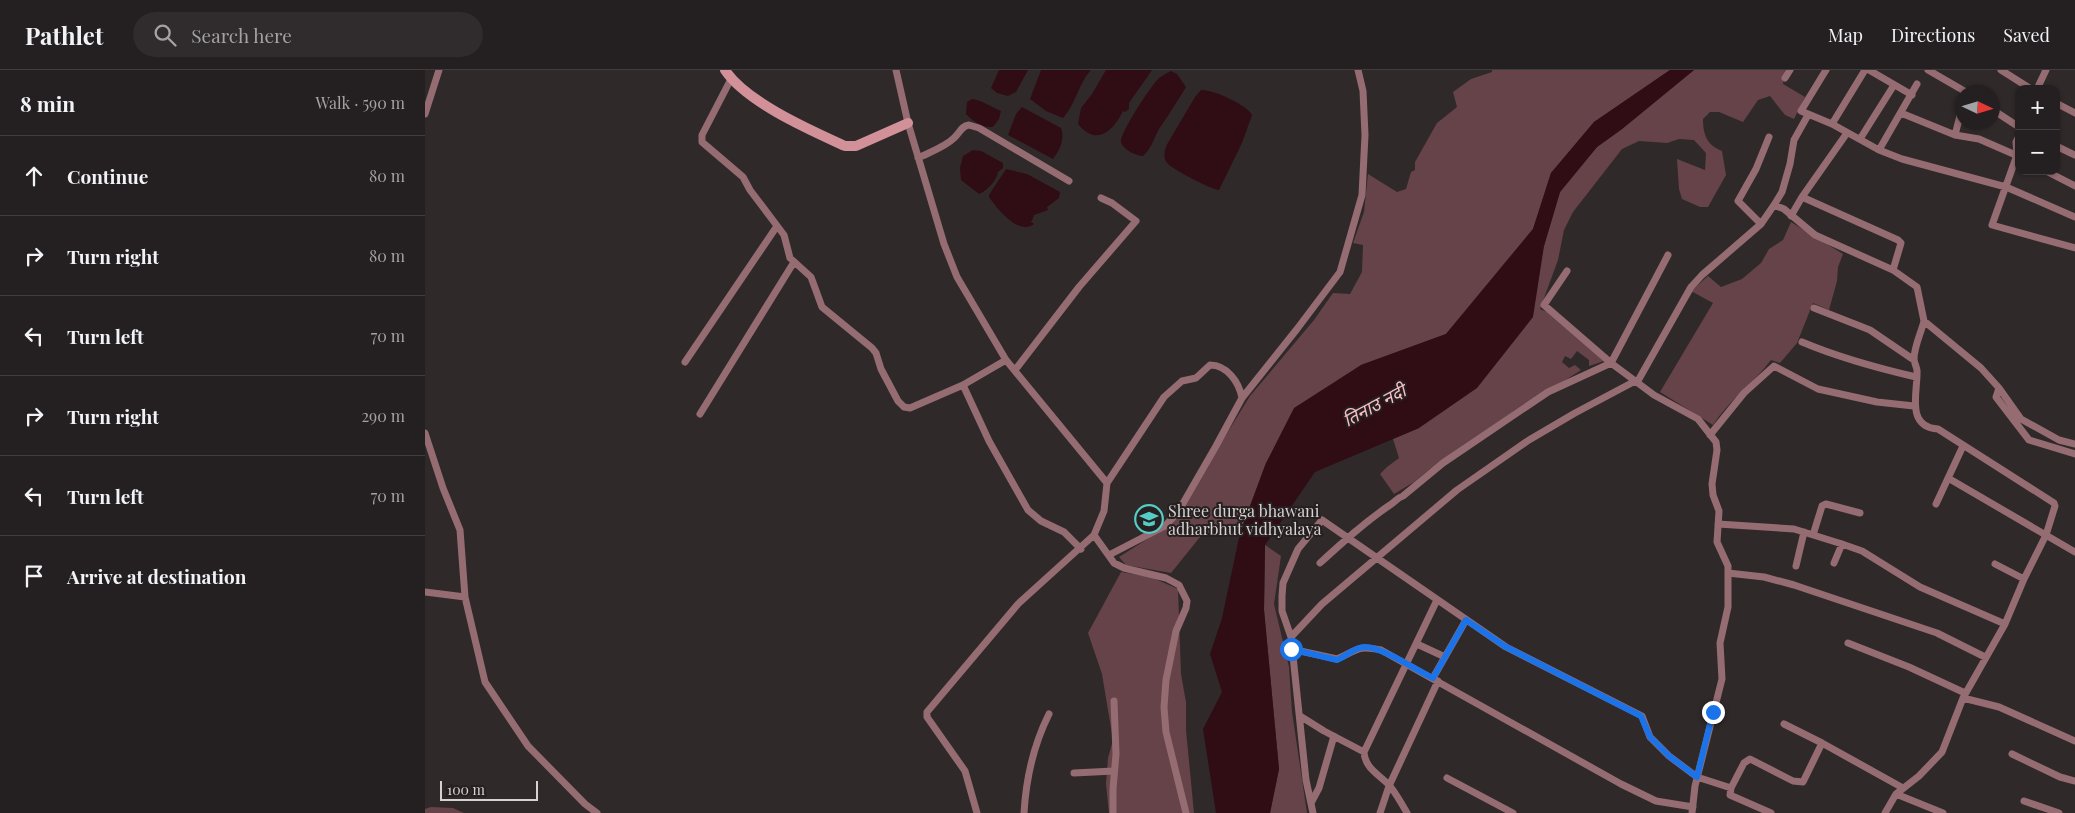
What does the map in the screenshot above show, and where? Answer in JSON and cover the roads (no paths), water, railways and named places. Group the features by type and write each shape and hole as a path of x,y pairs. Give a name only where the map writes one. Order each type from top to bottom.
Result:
{"street":[{"path":"425,114 439,70"},
{"path":"725,70 731,79 780,114 845,146 856,146 908,123"},
{"path":"896,70 918,158 944,244 957,277 1006,360 1107,483"},
{"path":"1109,555 1170,522 1178,512 1242,398 1340,272 1362,196 1365,135 1363,90 1358,70"},
{"path":"1785,78 1790,70"},
{"path":"1826,70 1801,111 1808,116 1832,124 1879,150 1902,159 2006,187 2075,217"},
{"path":"1832,124 1865,70"},
{"path":"1869,70 1912,95"},
{"path":"1928,70 1955,86"},
{"path":"2001,70 2025,85"},
{"path":"2039,85 2046,70"},
{"path":"731,79 701,139 743,177 750,190 784,234 788,254 811,277 825,310 876,353 881,369 895,396 904,407 910,408 963,386 1006,360"},
{"path":"1879,150 1917,84"},
{"path":"1860,139 1894,85"},
{"path":"2060,105 2075,113"},
{"path":"1901,113 1955,135 1979,139 2015,155"},
{"path":"2000,115 2015,124"},
{"path":"1291,637 1322,604 1457,490 1529,440 1639,379 1691,287 1713,265 1761,224 1774,205 1785,182 1794,140 1808,116"},
{"path":"918,158 949,142 961,129 969,125 979,128 1069,181"},
{"path":"1955,135 1956,130"},
{"path":"1791,216 1802,197 1847,133"},
{"path":"1761,224 1738,201 1759,162 1769,136"},
{"path":"2060,148 2075,155"},
{"path":"2015,164 1992,225 2075,248"},
{"path":"2054,175 2075,186"},
{"path":"1802,197 1898,240 1901,243 1893,270"},
{"path":"1015,370 1079,287 1136,220 1112,203 1101,198"},
{"path":"1774,205 1784,209 1815,235 1893,270 1917,287 1924,321 1914,360 1917,370 1914,406 1917,414 1931,429 1938,429 2054,503 2054,511 2046,535 2024,579 2005,624 1964,696 1942,752 1919,776 1896,794 1885,813"},
{"path":"685,362 777,226"},
{"path":"1320,563 1346,538 1443,463 1547,392 1611,363 1668,254"},
{"path":"700,414 794,262"},
{"path":"1291,649 1337,660 1355,649 1365,647 1381,650 1621,784 1657,801 1693,810 1697,777 1722,678 1720,643 1728,607 1728,566 1717,542 1719,511 1713,495 1712,484 1717,450 1716,442 1698,419 1653,395 1611,363 1544,305 1567,271"},
{"path":"1814,308 1870,330 1914,360"},
{"path":"1924,321 1981,368 1999,388 2021,419 2059,440 2075,444"},
{"path":"1802,342 1832,355 1867,366 1916,377"},
{"path":"977,813 965,771 927,717 927,712 1018,604 1081,549 1094,535 1104,511 1107,483 1164,397 1183,381 1196,378 1210,365 1216,365 1231,375 1240,386 1242,398"},
{"path":"1710,435 1744,393 1773,366 1818,389 1877,402 1914,406"},
{"path":"963,386 989,441 1028,510 1041,521 1064,532 1081,549"},
{"path":"1999,388 1996,397 2029,440 2075,454"},
{"path":"425,433 443,488 460,530 465,597 485,682 528,746 585,804 597,813"},
{"path":"1935,504 1963,446"},
{"path":"1948,478 2075,552"},
{"path":"1813,535 1822,506 1826,504 1860,513"},
{"path":"1313,813 1306,780 1291,637 1282,610 1281,596 1283,583 1298,550 1322,520 1346,538 1377,556 1506,647 1641,716 1650,737 1669,756 1697,777 1731,788"},
{"path":"1718,524 1794,529 1842,544 1862,552 1920,587 2005,624"},
{"path":"1796,566 1803,532"},
{"path":"1094,535 1114,563 1125,568 1166,578 1179,585 1187,601 1176,631 1166,680 1163,707 1167,740 1186,813"},
{"path":"1834,563 1842,544"},
{"path":"1995,564 2024,579"},
{"path":"1728,573 1764,577 1794,586 1937,633 1985,657"},
{"path":"425,592 465,597"},
{"path":"1407,813 1389,786 1369,766 1365,760 1365,752 1437,600"},
{"path":"1380,813 1389,786 1435,679 1466,620"},
{"path":"1848,643 1909,667 1964,696 1999,707 2075,741"},
{"path":"1417,644 1445,657"},
{"path":"1113,813 1116,754 1114,700"},
{"path":"1025,813 1031,763 1049,714"},
{"path":"1300,716 1365,752"},
{"path":"1784,724 1903,788"},
{"path":"1311,803 1319,788 1334,736"},
{"path":"1771,813 1730,795 1731,788 1744,763 1750,759 1793,781 1803,782 1822,743"},
{"path":"2012,754 2061,777 2075,781"},
{"path":"1074,773 1114,771"},
{"path":"1447,778 1513,813"},
{"path":"1896,794 1943,813"},
{"path":"2024,801 2059,813"}],"water":[{"path":"999,70 1028,70 1016,92 1008,96 997,93 991,88"},
{"path":"1041,70 1091,70 1063,118 1046,111 1030,99"},
{"path":"1106,70 1152,70 1129,103 1129,109 1125,112 1123,111 1114,125 1104,134 1092,134 1085,131 1078,124 1081,108"},
{"name":"तिनाउ नदी","path":"1670,70 1694,70 1597,147 1560,192 1544,246 1533,317 1477,388 1419,428 1315,472 1265,545 1264,610 1279,769 1270,813 1216,813 1203,729 1222,692 1210,654 1222,618 1240,533 1266,463 1294,408 1361,365 1446,334 1533,229 1551,173 1594,122"},
{"path":"1171,71 1177,74 1186,87 1146,153 1143,156 1134,154 1122,145 1122,137 1125,130 1154,83"},
{"path":"1201,90 1229,98 1244,107 1252,115 1242,143 1219,190 1176,170 1167,163 1165,158 1168,144"},
{"path":"972,99 1001,111 999,119 993,127 981,125 966,114 967,102"},
{"path":"1022,107 1061,128 1061,144 1053,159 1008,135 1016,114"},
{"path":"973,150 981,151 1003,163 1003,168 998,172 994,182 979,194 961,180 960,168 963,156"},
{"path":"1006,169 1027,174 1060,192 1059,198 1047,207 1048,210 1034,215 1032,221 1030,221 1034,224 1028,227 1022,227 1009,220 989,197"}],"place":[{"name":"Shree durga bhawani adharbhut vidhyalaya","path":"1149,519"}]}
